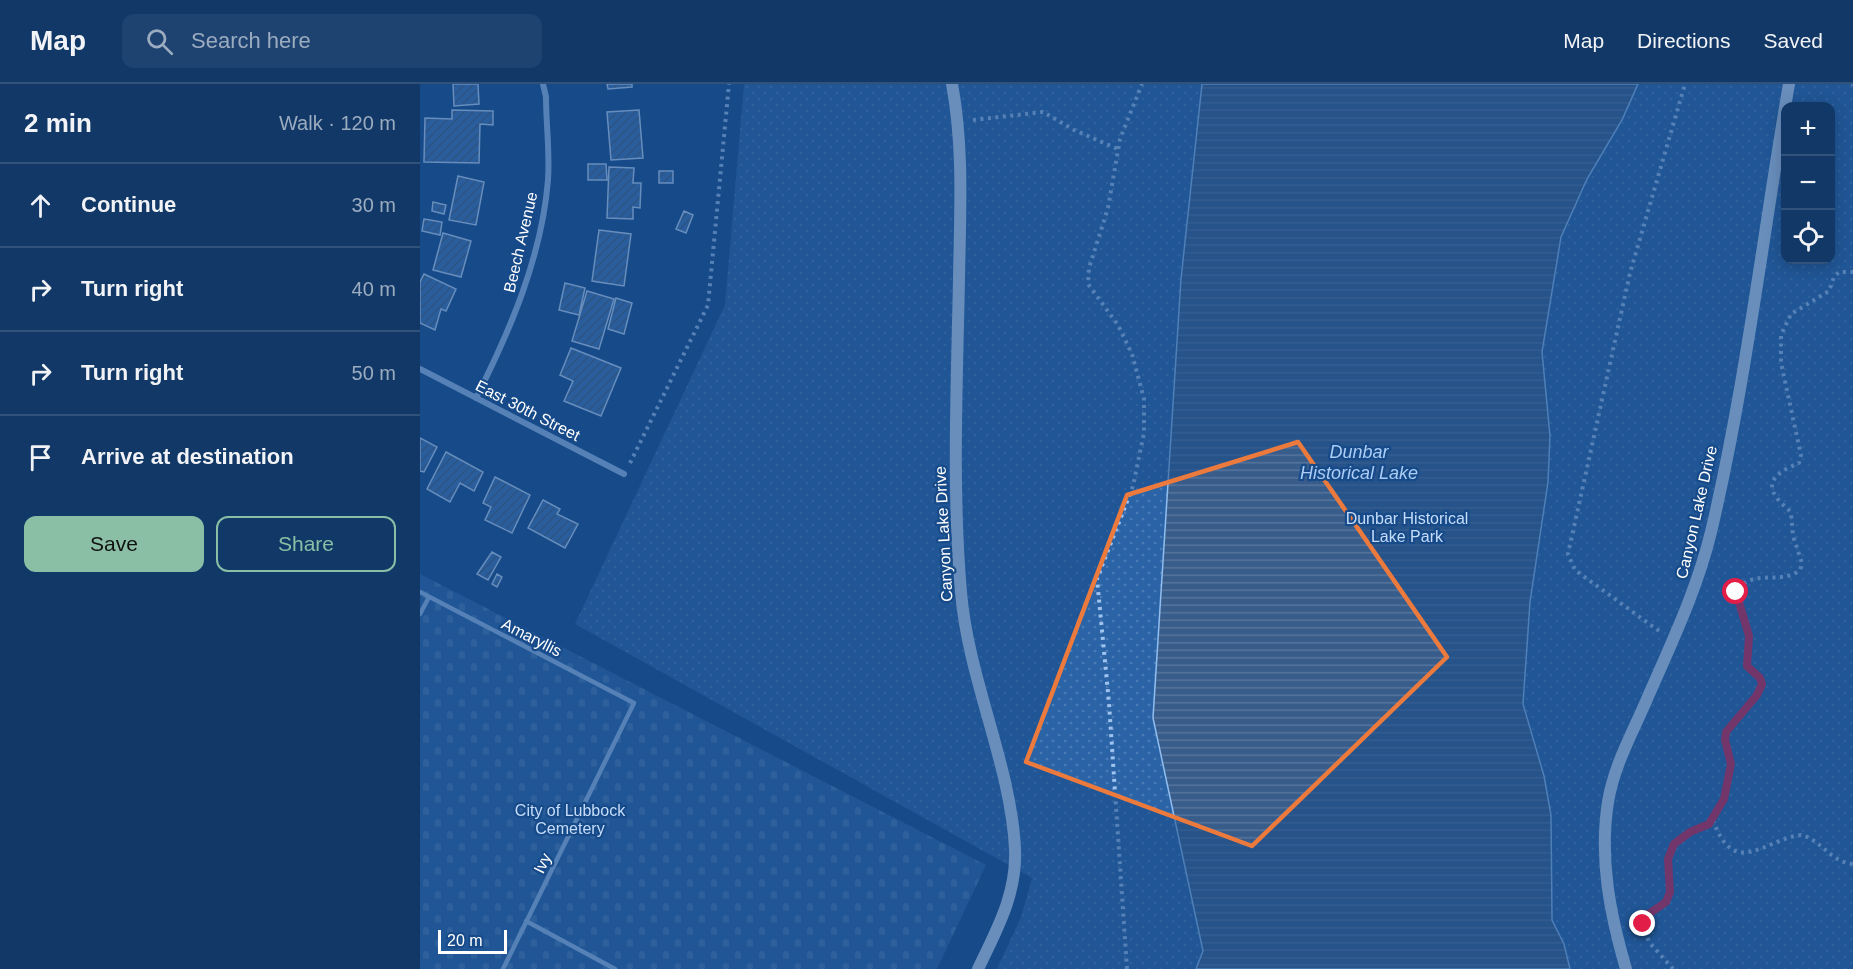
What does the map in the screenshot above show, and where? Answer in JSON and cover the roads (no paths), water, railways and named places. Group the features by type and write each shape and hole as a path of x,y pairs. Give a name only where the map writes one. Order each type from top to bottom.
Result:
{"street":[{"name":"Beech Avenue","path":"476,398 517,312 536,245 548,181 546,97 543,84"},
{"name":"Canyon Lake Drive","path":"952,84 958,122 960,243 955,478 961,594 977,683 1006,791 1015,848 1012,897 978,969"},
{"name":"Canyon Lake Drive","path":"1626,969 1611,919 1605,878 1608,802 1622,754 1696,588 1722,488 1753,314 1789,84"},
{"name":"East 30th Street","path":"420,369 624,474"}],"lane":[{"name":"Amaryllis","path":"420,592 634,703"},
{"path":"420,614 429,597"},
{"name":"Ivy","path":"503,969 634,703"},
{"path":"526,921 615,969"}],"water":[{"name":"Dunbar Historical Lake","path":"1202,84 1638,84 1622,120 1587,179 1561,237 1542,352 1550,436 1548,482 1530,602 1523,704 1544,776 1551,815 1552,920 1564,944 1570,969 1196,969 1203,951 1153,718 1181,279"}],"park label":[{"name":"Dunbar Historical Lake Park","path":"1407,527"},
{"name":"City of Lubbock Cemetery","path":"570,819"}]}
